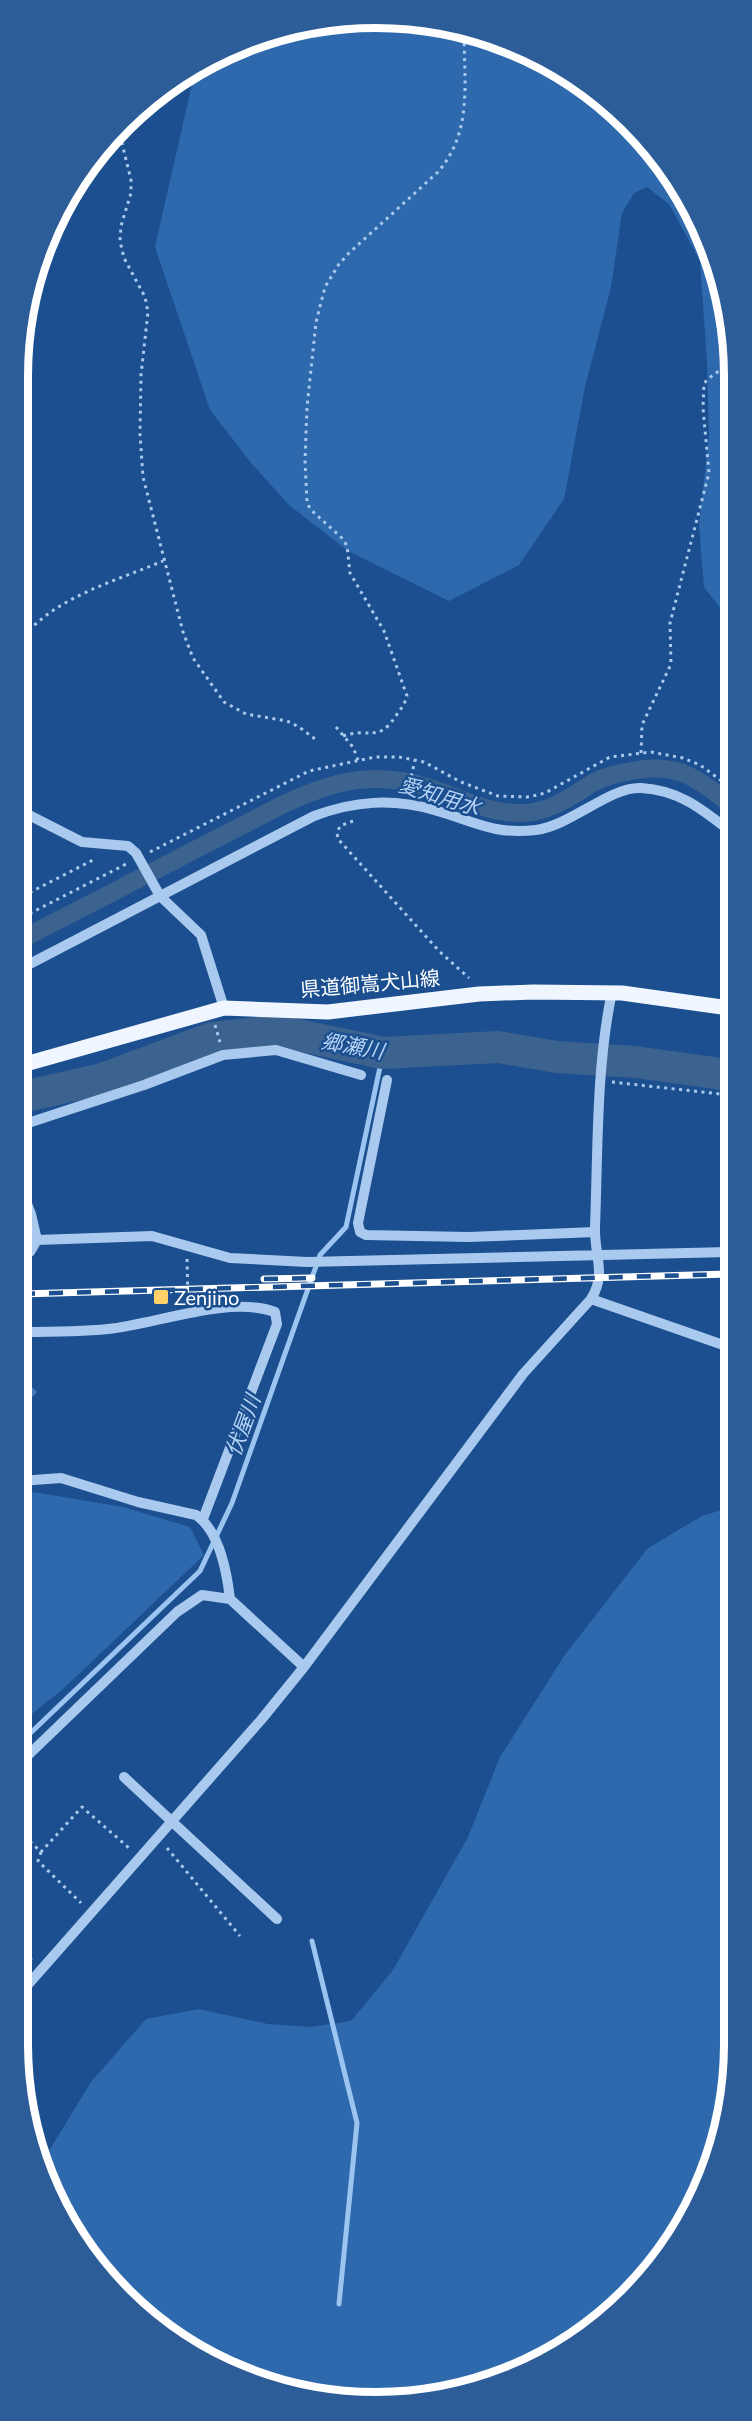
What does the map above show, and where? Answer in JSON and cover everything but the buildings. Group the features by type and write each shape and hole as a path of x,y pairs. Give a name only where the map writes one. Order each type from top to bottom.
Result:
{"main road":[{"name":"県道御嵩犬山線","path":"28,1063 224,1008 328,1012 479,994 612,992 724,1007"}],"street":[{"path":"28,965 322,813 339,807 368,802 405,805 433,810 490,829 539,830 569,819 610,796 639,787 669,793 694,803 724,826"},
{"path":"28,815 82,842 128,846 138,858 160,896 201,935 224,1008"},
{"path":"28,1985 261,1720 304,1667 523,1374 591,1299 598,1287 600,1276 595,1232 604,1041 612,992"},
{"path":"28,1123 144,1085 223,1055 276,1050 361,1075"},
{"path":"387,1080 358,1222 360,1232 366,1235 469,1237 595,1232"},
{"path":"28,1207 37,1240 28,1251"},
{"path":"37,1240 152,1236 230,1258 307,1262 724,1252"},
{"path":"591,1299 724,1345"},
{"path":"28,1332 109,1329 210,1310 260,1306 274,1312 276,1324 203,1519"},
{"path":"28,1480 61,1478 138,1502 196,1515 203,1519 222,1556 230,1599"},
{"path":"28,1755 177,1612 202,1595 230,1599 304,1667"},
{"path":"124,1777 277,1919"}],"path":[{"path":"344,736 382,732 387,729 406,702 407,696 384,630 350,573 347,546 343,538 310,508 308,502 305,461 307,407 316,322 325,286 339,264 438,172 449,159 464,119 464,40"},
{"path":"121,140 131,180 120,241 124,258 145,297 148,312 141,375 140,434 143,477 183,632 193,658 216,694 235,710 287,721 315,739"},
{"path":"641,753 642,725 670,664 670,623 709,473 703,408 704,383 715,373 724,370"},
{"path":"28,631 37,621 58,607 164,561"},
{"path":"336,728 353,747 358,760"},
{"path":"405,805 415,760"},
{"path":"357,819 340,826 338,839 440,951 475,984 479,994"},
{"path":"28,893 93,860 90,843"},
{"path":"214,1021 223,1055"},
{"path":"602,1081 724,1094"},
{"path":"187,1247 188,1314"},
{"path":"81,1912 81,1902 38,1862 41,1852 82,1807 130,1848 136,1841"},
{"path":"158,1838 240,1936"},
{"path":"28,1840 41,1852"}],"shaded area":[{"path":"376,28 421,31 488,47 530,64 569,87 588,100 622,130 652,164 688,222 712,286 721,331 724,376 724,613 704,587 699,525 709,437 700,261 669,204 647,187 634,193 622,213 611,287 585,387 564,499 519,565 449,601 348,551 289,505 252,464 210,410 155,247 193,81 243,55 286,40 331,31"},
{"path":"34,1492 123,1507 190,1527 204,1555 62,1690 28,1717 28,1494"},
{"path":"724,1509 724,2045 721,2090 712,2135 697,2178 677,2219 652,2257 622,2291 588,2321 530,2357 466,2381 399,2392 331,2390 264,2374 202,2346 164,2321 130,2291 100,2257 64,2199 46,2155 91,2082 146,2019 199,2009 268,2024 310,2027 351,2021 393,1970 468,1837 500,1757 564,1656 648,1548 702,1516"}],"waterway":[{"name":"愛知用水","path":"28,936 284,804 317,790 348,782 380,779 416,784 492,810 521,813 548,808 606,777 658,768 694,778 724,799"},
{"name":"郷瀬川","path":"28,1096 102,1079 212,1038 279,1031 383,1053 498,1047 557,1057 635,1062 724,1074"},
{"name":"伏屋川","path":"28,1735 200,1571 232,1503 320,1255 346,1227 383,1053"},
{"path":"312,1941 357,2123 339,2304"}],"railway":[{"path":"28,1294 724,1274"},
{"path":"264,1279 312,1278"}],"place":[{"name":"Zenjino","path":"161,1297"}]}
